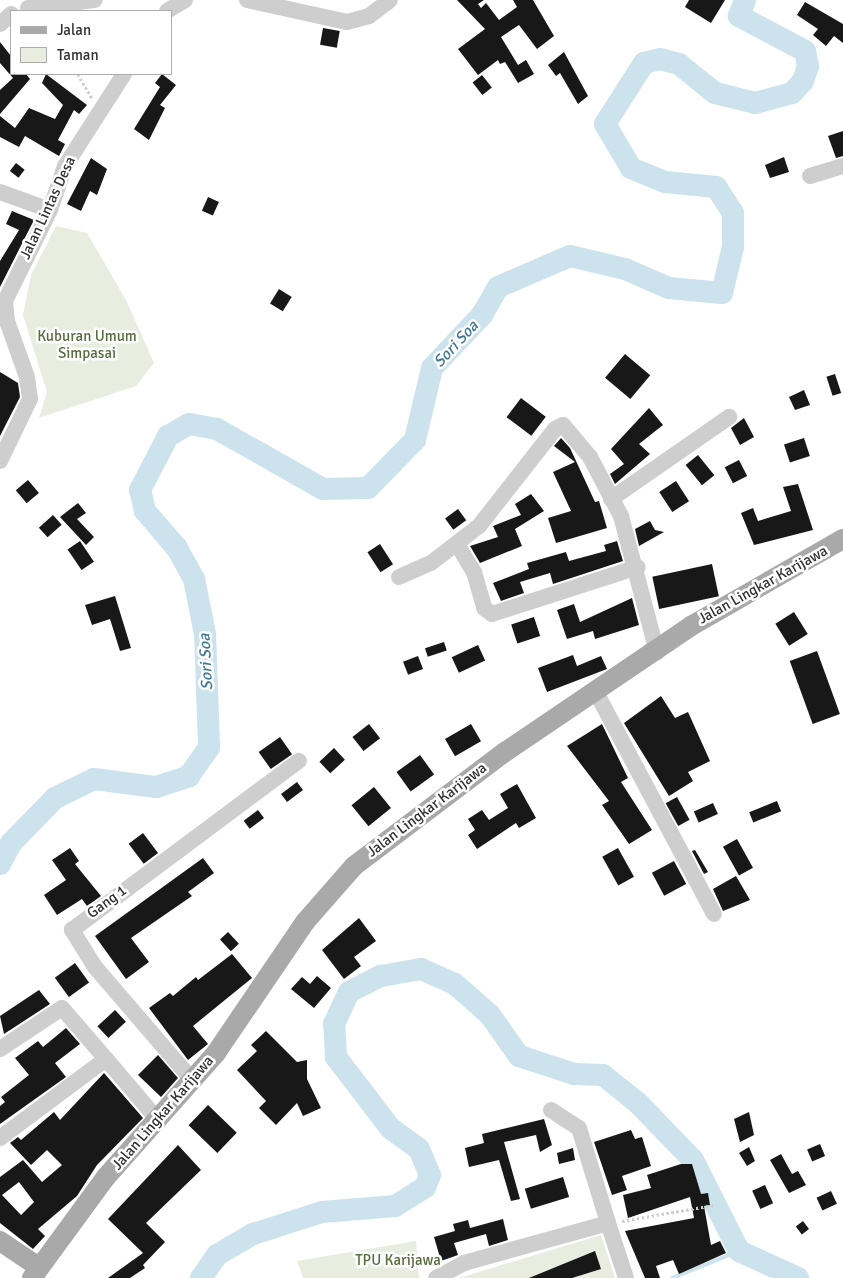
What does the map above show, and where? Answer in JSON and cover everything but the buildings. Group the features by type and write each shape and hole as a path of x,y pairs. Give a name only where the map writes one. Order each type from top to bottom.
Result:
{"main road":[{"name":"Jalan Lingkar Karijawa","path":"35,1272 106,1177 193,1081 306,922 354,866 505,752 597,694 691,626 843,539"},
{"path":"0,1242 35,1272"}],"street":[{"path":"23,6 95,0"},
{"path":"168,10 182,0"},
{"path":"247,0 347,22 369,16 390,0"},
{"path":"0,24 10,15"},
{"name":"Jalan Lintas Desa","path":"0,461 30,399 27,377 7,321 5,301 50,210 65,166 123,75"},
{"path":"810,176 843,166"},
{"path":"0,192 50,210"},
{"path":"611,499 728,417"},
{"path":"399,577 458,544 494,509 559,426 568,428 583,447 611,499 638,567 657,652"},
{"path":"458,544 474,572 484,608 492,614 638,567"},
{"path":"597,694 714,914"},
{"name":"Gang 1","path":"193,1081 95,967 72,930 299,760"},
{"path":"0,1049 62,1008 158,1120"},
{"path":"0,1138 106,1059"},
{"path":"551,1110 579,1128 626,1278"},
{"path":"436,1278 464,1263 608,1223"}],"path":[{"path":"79,75 99,111"},
{"path":"608,1223 714,1206"}],"green space":[{"name":"Kuburan Umum Simpasai","path":"56,226 87,233 126,300 154,363 136,386 39,418 47,392 23,315 31,275"},
{"path":"601,1235 615,1278 459,1278"},
{"name":"TPU Karijawa","path":"416,1241 419,1278 303,1278 297,1261"}],"waterway":[{"name":"Sori Soa","path":"0,864 11,843 55,798 94,779 156,787 189,776 209,747 205,634 194,579 176,547 145,511 140,490 168,436 189,424 217,429 323,489 368,488 415,440 432,368 482,315 498,287 570,256 625,269 669,288 722,293 733,247 733,213 716,187 665,182 631,168 605,124 644,63 660,59 679,64 715,93 755,103 792,93 803,81 808,66 805,51 739,16 745,0"},
{"path":"201,1278 217,1255 253,1234 322,1212 395,1206 425,1187 430,1175 419,1149 391,1129 336,1057 334,1024 349,992 381,976 421,969 455,984 490,1015 519,1056 574,1074 603,1075 638,1103 693,1160 739,1251 798,1278"},
{"path":"672,1278 739,1251"}]}
